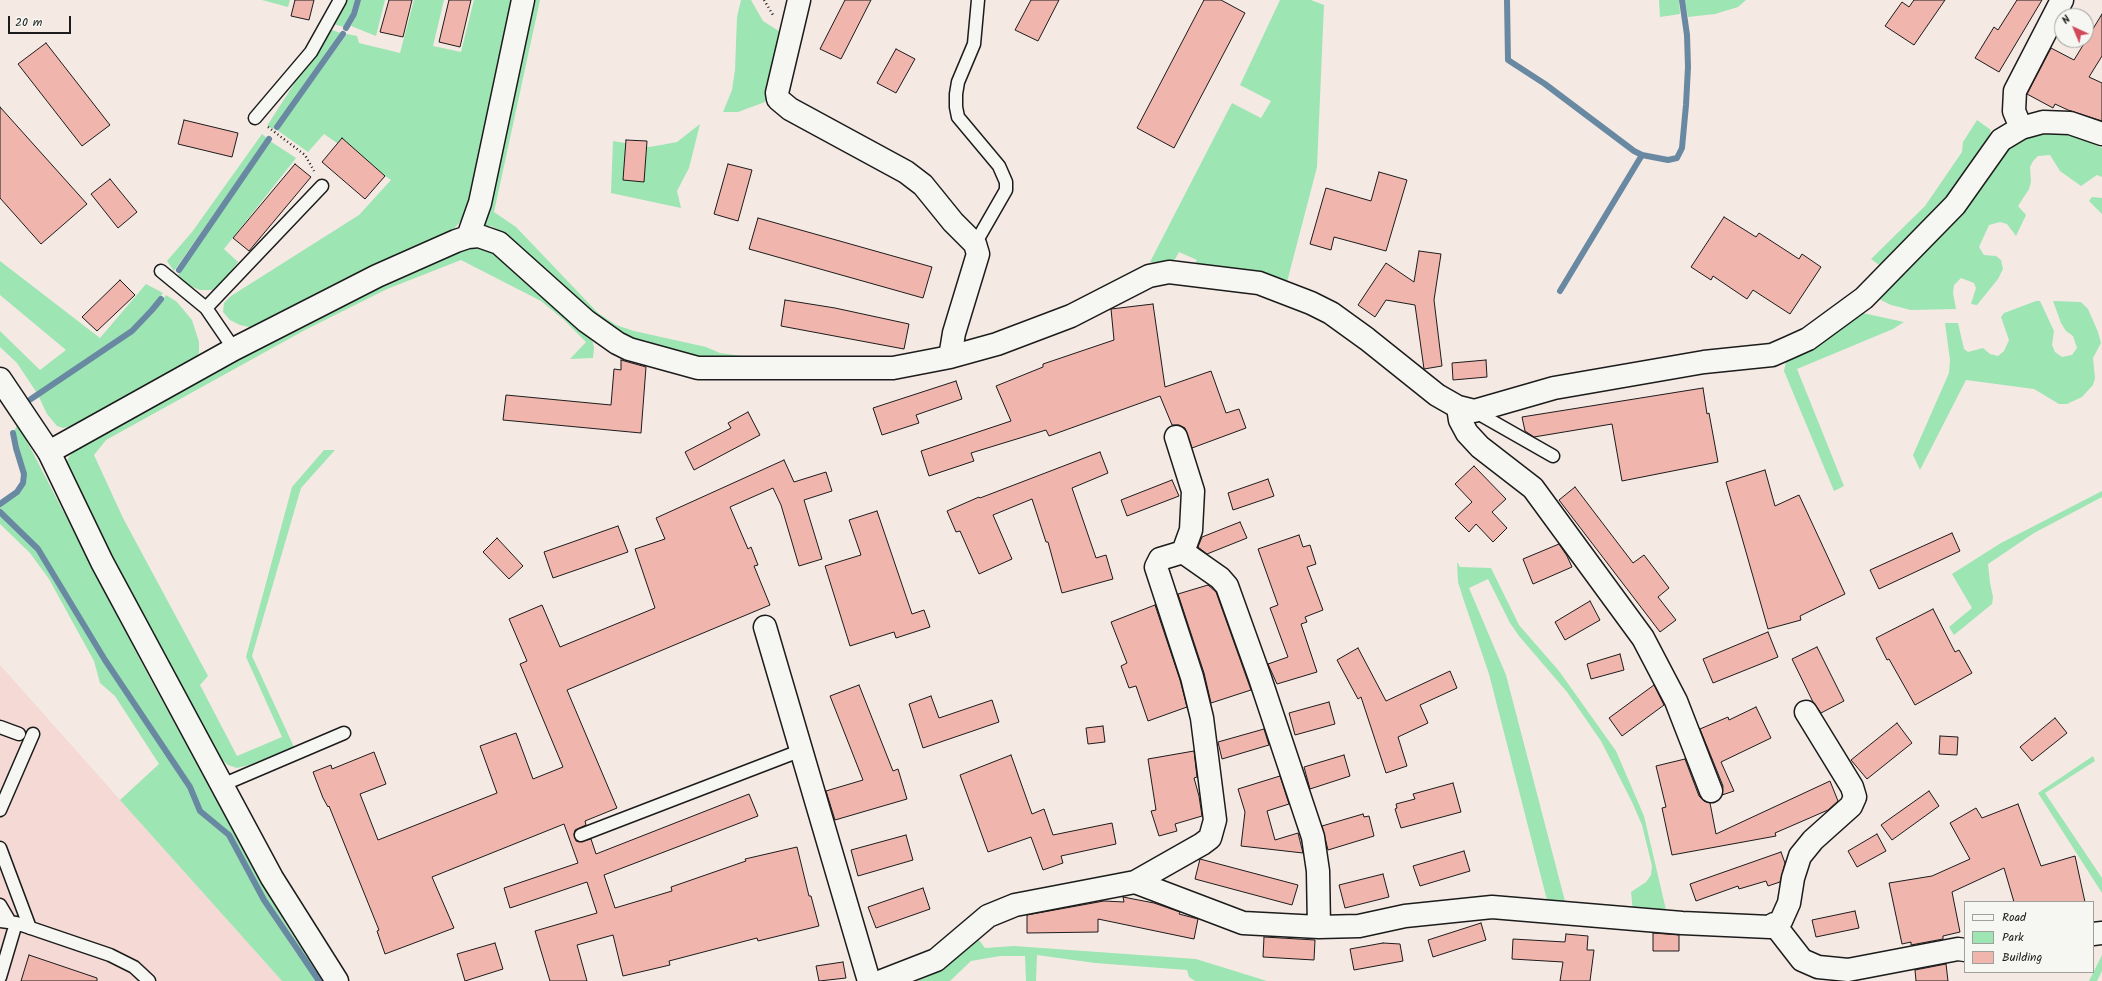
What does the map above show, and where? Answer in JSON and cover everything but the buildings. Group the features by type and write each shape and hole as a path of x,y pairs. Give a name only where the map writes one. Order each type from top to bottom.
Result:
{"street":[{"path":"468,237 480,203 523,0"},
{"path":"799,0 777,93 778,99 790,109 906,172 923,185 975,244 978,254 954,333 950,357"},
{"path":"2021,128 2014,110 2015,91 2062,0"},
{"path":"49,452 234,349 377,276 468,237 479,236 499,243 586,321 617,343 629,349 698,368 893,368 950,357 997,344 1071,316 1149,276 1170,272 1259,283 1324,310 1367,339 1413,378 1466,409 1554,388 1704,362 1772,355 1808,339 1864,298 1955,206 2001,140 2021,128 2044,122 2070,123 2102,134"},
{"path":"0,379 49,452 102,562 272,878 337,981"},
{"path":"1466,409 1460,420 1467,434 1480,447 1533,488 1643,638 1676,701 1711,791"},
{"path":"1176,437 1193,491 1191,530 1183,552"},
{"path":"882,981 936,960 988,916 1015,905 1135,882 1210,838 1214,829 1214,806 1202,718 1192,677 1156,567 1160,560 1183,552"},
{"path":"1183,552 1215,574 1227,586 1260,678 1313,837 1318,871 1320,927"},
{"path":"765,627 870,981"},
{"path":"1135,882 1243,923 1320,927 1359,926 1405,916 1492,907 1682,923 1770,927 1781,920 1789,904 1793,878 1800,856 1813,840 1851,806 1855,797 1852,787 1806,712"},
{"path":"1774,924 1802,960 1818,968 1848,970 1958,949 1964,950"}],"lane":[{"path":"255,118 311,52 340,0"},
{"path":"975,244 1006,190 1006,182 1000,166 970,133 958,117 956,107 958,82 974,44 978,0"},
{"path":"206,308 322,186"},
{"path":"161,271 206,308 234,349"},
{"path":"1466,409 1553,456"},
{"path":"0,727 19,734"},
{"path":"222,785 344,733"},
{"path":"0,810 33,734"},
{"path":"581,835 802,750"},
{"path":"0,848 30,928"},
{"path":"0,905 9,922 0,977"},
{"path":"9,922 110,955 134,967 149,981"}],"path":[{"path":"255,118 305,154 322,186"}],"shaded area":[{"path":"0,665 220,912 282,981 0,981"}],"green space":[{"path":"262,0 290,0 288,7"},
{"path":"346,0 355,0 351,14 344,27 333,24"},
{"path":"361,0 385,0 376,36 351,26 357,14"},
{"path":"414,0 444,0 433,46 461,52 474,0 512,0 473,198 465,216 447,237 253,328 240,325 230,320 223,312 224,303 231,296 359,215 391,180 324,134 308,152 277,130 347,34 357,36 359,43 400,53"},
{"path":"528,0 540,0 494,212 516,227 598,313 616,325 634,331 706,347 720,353 742,356 741,361 698,361 616,334 523,255 498,230 491,226 483,226"},
{"path":"741,0 751,0 763,21 782,33 765,102 738,112 723,112 732,90 735,70 737,17"},
{"path":"1280,0 1311,0 1324,5 1317,167 1287,282 1278,278 1209,270 1194,266 1197,260 1179,252 1172,265 1150,262 1232,103 1261,118 1271,101 1240,85"},
{"path":"1659,0 1679,0 1680,14 1660,17"},
{"path":"1685,0 1746,0 1738,7 1715,14 1688,17"},
{"path":"329,29 341,33 273,129 267,126"},
{"path":"1977,120 1991,130 1985,148 1959,189 1883,268 1871,259 1925,206 1962,152 1963,142"},
{"path":"700,124 689,168 677,191 681,208 611,193 613,141 649,147 677,142"},
{"path":"2052,133 2079,137 2102,148 2102,177 2097,175 2081,186 2060,171 2050,155 2038,156 2033,161 2030,167 2031,182 2029,189 2018,206 2026,215 2016,236 2007,224 2000,222 1989,225 1979,247 1984,255 1996,256 2001,260 2003,269 1998,279 1977,305 1971,304 1976,288 1974,283 1961,278 1954,285 1953,293 1956,309 1911,310 1891,305 1879,299 1880,287 2013,143 2031,136"},
{"path":"262,134 267,138 174,271 167,261 192,232"},
{"path":"270,141 296,158 224,249 238,262 222,283 212,290 200,290 190,286 178,275"},
{"path":"2092,197 2102,198 2102,214 2089,201"},
{"path":"470,248 489,250 498,254 591,334 594,348 593,358 570,359 586,342 563,319 541,301 461,260 387,289 305,330 106,440 94,455 123,518 208,676 200,685 237,756 282,737 246,657 292,487 324,450 335,450 301,488 252,656 294,747 249,765 237,768 228,765 221,759 132,597 67,468 67,461 70,455 90,438 305,319 461,249"},
{"path":"0,261 100,338 146,284 163,293 151,310 130,330 37,393 17,363 0,347 0,331 40,370 66,350 0,295"},
{"path":"166,295 177,302 192,320 199,342 199,352 197,358 72,426 63,428 57,426 47,414 38,395 133,332 154,312"},
{"path":"2036,301 2040,301 2054,331 2052,345 2055,352 2062,357 2072,355 2077,348 2073,336 2066,331 2061,323 2053,301 2081,302 2088,309 2101,343 2093,358 2095,378 2093,385 2082,397 2067,404 2059,404 2034,389 1966,380 1920,470 1913,455 1949,373 1950,360 1945,323 1958,323 1964,349 1968,352 1983,348 1990,354 1998,356 2004,351 2009,340 2001,317 2004,313"},
{"path":"1858,312 1904,322 1893,329 1797,369 1844,486 1834,491 1784,371 1787,357"},
{"path":"18,424 146,671 267,893 292,934 326,981 321,981 265,900 231,834 218,826 201,809 191,786 105,657 39,548 0,509 0,506 18,493 25,482 26,471 17,446 14,431"},
{"path":"2102,491 2102,497 2034,533 1988,564 1993,597 1992,604 1954,635 1949,627 1972,608 1952,574 2001,543"},
{"path":"0,514 37,550 103,661 189,788 200,811 217,828 229,835 263,901 294,950 318,981 282,981 120,800 159,764 115,696 100,683 94,661 49,579 30,553 0,524"},
{"path":"1457,562 1460,567 1491,568 1519,625 1559,671 1616,751 1644,816 1667,914 1633,911 1631,892 1646,882 1651,875 1652,866 1642,825 1632,802 1601,741 1567,692 1519,636 1510,623 1488,579 1469,588 1506,675 1566,905 1548,904 1489,674 1458,582"},
{"path":"2093,756 2095,761 2045,793 2102,878 2102,893 2038,793"},
{"path":"979,940 985,948 1014,946 1196,959 1267,981 1195,981 1189,977 1187,970 1095,963 1037,955 1036,981 1026,981 1025,956 1000,956 971,961 950,981 918,981"},
{"path":"2102,955 2102,971 2097,981 2089,981"}],"waterway":[{"path":"346,28 354,14 358,0"},
{"path":"1507,0 1508,60 1545,84 1634,151 1642,155 1668,160 1677,158 1682,148 1686,105 1688,67 1687,35 1682,0"},
{"path":"277,127 343,34"},
{"path":"179,270 269,139"},
{"path":"1560,291 1642,155"},
{"path":"31,399 132,331 161,299"},
{"path":"0,504 17,492 23,483 24,474 13,433"},
{"path":"0,512 38,549 105,660 190,787 200,811 229,835 264,900 319,981"}]}
